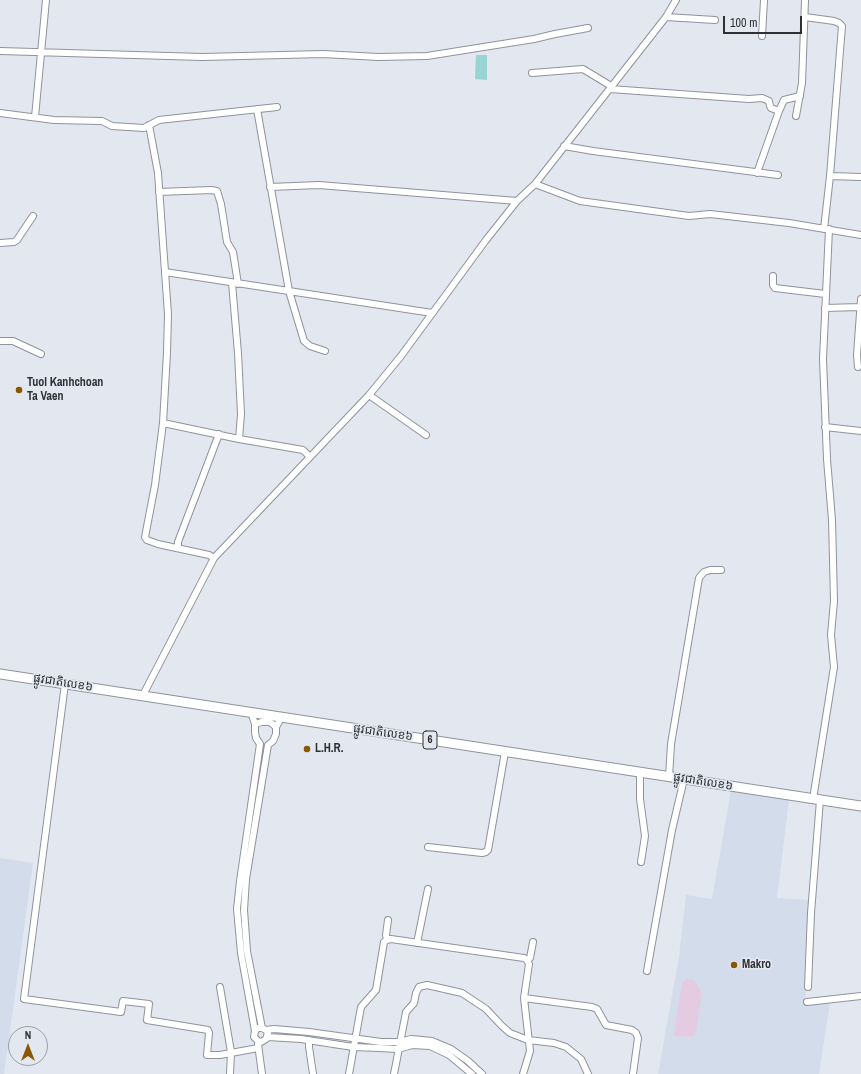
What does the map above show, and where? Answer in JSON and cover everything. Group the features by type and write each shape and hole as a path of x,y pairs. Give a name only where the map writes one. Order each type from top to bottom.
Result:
{"highway":[{"name":"ផ្លូវជាតិលេខ៦","path":"0,674 861,806"}],"street":[{"path":"35,117 46,0"},
{"path":"143,695 214,558 352,415 369,395 400,356 486,240 517,202 535,184 666,17 676,0"},
{"path":"762,36 764,0"},
{"path":"796,116 802,83 805,0"},
{"path":"666,17 715,20"},
{"path":"805,17 834,21 840,23 842,26 826,229 825,308 822,359 825,427 832,520 834,601 831,635 834,667 817,800 808,987"},
{"path":"0,51 202,58 323,54 378,57 427,56 534,39 588,28"},
{"path":"532,73 583,69 611,87 749,99 762,98 768,101 772,108 779,111"},
{"path":"757,172 784,100 800,96"},
{"path":"0,113 54,120 102,121 112,126 144,128 159,120 277,107"},
{"path":"257,109 289,291 304,341 310,346 325,351"},
{"path":"149,125 160,192 168,314 163,423 155,485 145,537 147,540 208,555 214,558"},
{"path":"564,146 778,175"},
{"path":"830,176 861,177"},
{"path":"535,184 580,200 689,216 710,214 861,234"},
{"path":"270,187 319,185 517,202"},
{"path":"160,192 217,191 221,204 227,242 233,252 241,414 239,439"},
{"path":"0,243 14,242 17,240 33,216"},
{"path":"165,272 432,313"},
{"path":"773,276 773,285 775,288 825,294"},
{"path":"858,367 857,355 861,299"},
{"path":"825,308 860,307"},
{"path":"0,341 13,341 41,354"},
{"path":"369,395 426,435"},
{"path":"163,423 239,439 303,450 310,457"},
{"path":"825,427 861,431"},
{"path":"178,548 178,542 219,434"},
{"path":"669,777 672,744 699,578 704,572 710,570 721,570"},
{"path":"65,684 24,999 121,1012 123,1001 149,1004 147,1020 208,1030 207,1055 220,1055 258,1045 268,1037 309,1040 353,1047 398,1049 412,1045 430,1046 449,1055 472,1074"},
{"path":"251,712 255,724 256,738 260,744 237,909 241,953 255,1031 254,1037 258,1045 262,1074"},
{"path":"268,1037 268,1033 264,1029 247,951 244,910 246,879 268,745 273,741 276,734 276,727 281,718"},
{"path":"255,724 270,722 276,727"},
{"path":"428,847 482,854 488,850 505,752"},
{"path":"640,772 640,799 645,836 641,862"},
{"path":"647,971 670,837 684,779"},
{"path":"417,943 428,889"},
{"path":"237,909 244,910"},
{"path":"387,940 386,935 388,920"},
{"path":"349,1074 361,1007 376,990 384,942 391,939 524,958 527,960 529,964 524,998 530,1051 523,1074"},
{"path":"527,960 530,958 533,942"},
{"path":"394,1074 406,1012 414,1003 419,987 427,985 462,993 486,1009 510,1033 528,1040 554,1043 566,1047 581,1059 588,1074"},
{"path":"220,987 231,1052 230,1074"},
{"path":"808,1002 861,996"},
{"path":"524,998 592,1007 597,1009 606,1025 636,1032 638,1038 633,1074"},
{"path":"255,1031 258,1028 274,1029 381,1042 400,1042 411,1039 432,1041 451,1049 468,1061 482,1074"},
{"path":"309,1040 313,1074"}],"shaded area":[{"path":"476,55 487,55 487,80 475,79"},
{"path":"731,790 789,799 777,898 809,900 805,1005 830,1002 819,1074 658,1074 679,957 686,895 712,899"},
{"path":"0,858 33,863 11,1026 8,1026 8,1045 4,1074 0,1074"},
{"path":"686,979 692,979 695,981 702,993 696,1032 694,1036 688,1037 677,1036 674,1034 682,983"}],"place":[{"name":"Tuol Kanhchoan Ta Vaen","path":"19,390"},
{"name":"L.H.R.","path":"307,749"},
{"name":"Makro","path":"734,965"}]}
